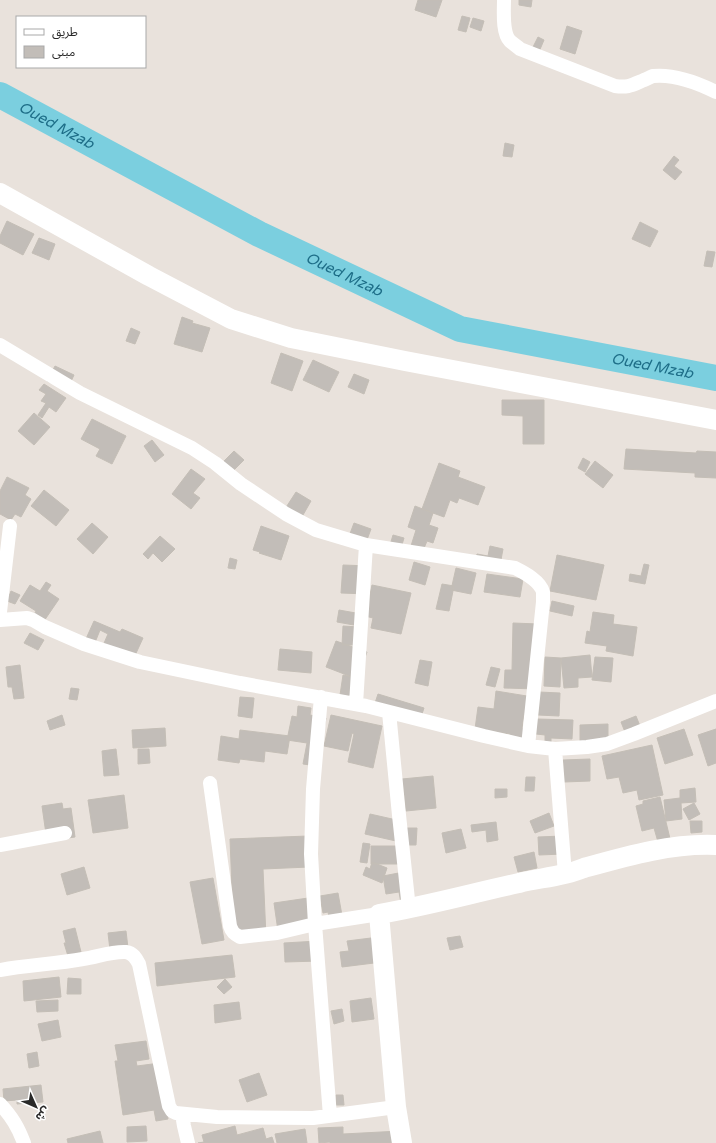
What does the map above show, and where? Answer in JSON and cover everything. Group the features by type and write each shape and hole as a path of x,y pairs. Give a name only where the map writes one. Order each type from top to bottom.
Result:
{"main road":[{"path":"0,194 149,276 239,322 298,340 716,420"},
{"path":"402,1143 396,1107 379,914 409,909 521,882 565,874 664,849 701,844 716,845"}],"street":[{"path":"504,0 506,36 520,49 615,86 631,86 652,76 678,78 715,89"},
{"path":"0,345 80,393 192,448 215,463 241,484 286,514 316,530 366,545 515,568 526,574 536,582 543,591 528,746"},
{"path":"0,612 10,526"},
{"path":"356,704 366,545"},
{"path":"0,620 27,618 84,644 140,662 240,683 356,704 528,746 555,749 607,744 716,701"},
{"path":"321,697 312,790 311,846 315,924 330,1116"},
{"path":"389,712 409,909"},
{"path":"555,749 565,874"},
{"path":"210,783 230,926 235,935 240,937 277,933 315,924 379,914"},
{"path":"0,845 65,833"},
{"path":"0,970 82,960 117,952 128,952 134,955 139,964 168,1106 172,1111 182,1114 217,1117 313,1118 396,1107"},
{"path":"0,1104 11,1116 24,1143"},
{"path":"182,1114 188,1143"}],"building":[{"path":"418,0 442,0 436,17 415,10"},
{"path":"519,0 532,0 531,7 519,5"},
{"path":"462,16 470,18 466,32 458,30"},
{"path":"473,18 484,21 481,31 470,27"},
{"path":"567,26 582,31 575,54 560,49"},
{"path":"538,37 544,40 538,54 531,51"},
{"path":"505,143 514,145 512,157 503,156"},
{"path":"674,156 679,160 674,166 682,172 675,180 663,170"},
{"path":"7,221 34,234 23,255 0,243 0,236"},
{"path":"640,222 658,231 650,247 632,239"},
{"path":"39,238 55,244 49,260 32,253"},
{"path":"707,251 715,252 712,267 704,266"},
{"path":"182,317 193,321 192,323 210,328 202,352 174,344"},
{"path":"131,328 140,332 135,344 126,341"},
{"path":"281,353 303,361 292,391 271,383"},
{"path":"313,360 339,372 329,392 303,380"},
{"path":"55,366 74,375 67,390 47,381"},
{"path":"354,374 369,380 364,394 348,387"},
{"path":"44,384 66,398 56,412 49,407 42,418 38,415 46,403 41,401 46,394 39,390"},
{"path":"502,400 544,400 544,444 523,444 523,416 502,415"},
{"path":"34,413 50,427 34,445 18,431"},
{"path":"92,419 126,436 112,464 96,456 100,449 81,439"},
{"path":"152,440 164,455 155,462 144,446"},
{"path":"626,449 696,453 697,451 716,452 716,478 695,477 695,473 624,469"},
{"path":"234,451 244,460 231,473 221,464"},
{"path":"583,458 590,462 585,472 578,468"},
{"path":"595,461 613,475 603,488 585,474"},
{"path":"439,463 460,471 458,477 485,487 478,505 459,498 457,503 450,500 444,517 422,509"},
{"path":"191,469 205,479 193,493 200,498 191,509 172,494"},
{"path":"7,477 29,488 25,495 31,499 21,517 15,514 11,520 0,514 0,491"},
{"path":"44,490 69,510 56,526 31,506"},
{"path":"296,492 311,501 299,522 283,512"},
{"path":"415,506 433,513 429,525 438,528 433,543 427,541 422,553 410,549 416,530 408,527"},
{"path":"92,523 108,537 93,554 77,539"},
{"path":"354,523 371,529 365,545 348,539"},
{"path":"261,526 289,536 281,560 253,550"},
{"path":"393,535 404,538 401,548 390,545"},
{"path":"160,536 175,549 162,562 153,553 148,559 143,554"},
{"path":"490,546 503,549 500,565 476,560 477,554 488,556"},
{"path":"557,555 604,565 596,600 550,591"},
{"path":"230,558 237,560 235,569 228,568"},
{"path":"414,562 430,567 425,585 409,580"},
{"path":"644,564 649,565 645,584 629,581 630,574 641,576"},
{"path":"343,565 369,566 368,594 341,593"},
{"path":"456,568 476,573 471,594 451,590"},
{"path":"487,574 523,579 520,597 484,592"},
{"path":"46,582 51,585 47,591 59,599 44,621 34,615 36,611 20,601 30,585 40,591"},
{"path":"442,584 454,586 449,611 436,609"},
{"path":"372,585 411,593 401,634 371,628 373,618 365,616"},
{"path":"11,591 20,595 15,604 7,601"},
{"path":"552,601 574,606 572,616 550,611"},
{"path":"339,610 367,615 365,627 337,622"},
{"path":"593,612 614,615 613,624 637,627 633,656 606,651 607,646 585,643 587,631 590,632"},
{"path":"94,621 120,632 122,629 143,638 132,662 101,650 108,634 100,630 94,645 85,641"},
{"path":"513,623 538,624 537,689 504,688 505,670 512,670"},
{"path":"343,626 359,627 358,645 342,645"},
{"path":"30,633 44,640 38,650 24,643"},
{"path":"336,641 367,652 357,679 326,667"},
{"path":"280,649 312,652 311,673 278,670"},
{"path":"590,655 592,677 578,678 578,687 564,688 561,658"},
{"path":"545,657 561,658 560,687 544,686"},
{"path":"595,657 613,658 611,682 592,680"},
{"path":"420,660 432,662 428,686 415,683"},
{"path":"20,665 24,698 14,699 12,687 8,687 6,667"},
{"path":"491,667 500,669 495,687 486,685"},
{"path":"343,675 359,678 357,697 340,695"},
{"path":"71,688 79,689 77,700 69,699"},
{"path":"496,691 533,697 524,715 522,728 535,730 533,746 509,742 510,734 475,729 478,707 494,709"},
{"path":"539,692 560,693 559,716 538,715"},
{"path":"378,694 424,708 419,723 373,709"},
{"path":"240,697 254,698 252,718 238,716"},
{"path":"298,706 311,708 310,715 326,718 317,766 303,764 307,743 287,740 292,716 297,717"},
{"path":"62,715 65,725 50,730 47,721"},
{"path":"331,715 382,726 373,768 348,762 354,734 352,733 348,751 324,746"},
{"path":"636,716 642,731 627,737 621,722"},
{"path":"537,719 573,720 572,739 551,738 551,747 545,747 545,735 536,734"},
{"path":"608,724 608,745 580,746 580,725"},
{"path":"165,728 166,746 133,748 132,730"},
{"path":"684,729 693,755 665,764 657,738"},
{"path":"716,729 716,763 708,766 698,735"},
{"path":"240,730 290,736 287,754 265,751 264,762 240,759 239,763 218,760 221,736 239,739"},
{"path":"652,745 663,795 639,800 637,790 623,793 619,777 607,779 602,756"},
{"path":"116,749 119,775 104,776 102,751"},
{"path":"138,749 149,749 150,763 138,764"},
{"path":"590,759 590,781 564,782 563,760"},
{"path":"433,776 436,808 406,811 402,779"},
{"path":"526,777 535,777 534,791 525,791"},
{"path":"695,788 696,802 681,803 682,819 666,821 664,800 680,798 680,790"},
{"path":"495,789 507,789 507,797 495,798"},
{"path":"124,795 128,828 93,833 88,800"},
{"path":"660,797 672,847 658,842 654,828 642,831 636,806 643,804 643,801"},
{"path":"62,803 63,809 71,808 75,837 47,841 42,806"},
{"path":"694,803 700,814 689,820 683,809"},
{"path":"549,813 554,826 535,833 530,821"},
{"path":"370,814 401,821 396,841 365,834"},
{"path":"690,821 702,821 702,832 691,833"},
{"path":"496,822 498,840 487,842 486,830 472,832 471,825"},
{"path":"406,828 417,828 416,845 406,845"},
{"path":"461,829 466,848 446,853 442,833"},
{"path":"308,836 309,867 263,869 266,937 234,939 230,839"},
{"path":"562,836 563,854 539,855 538,837"},
{"path":"363,843 370,844 367,863 360,862"},
{"path":"371,846 406,846 405,864 371,864"},
{"path":"534,852 537,868 518,872 514,857"},
{"path":"372,862 387,868 382,883 363,875 366,867 370,869"},
{"path":"84,867 90,888 67,895 61,874"},
{"path":"409,871 402,909 399,892 386,894 383,876"},
{"path":"213,878 224,940 202,944 190,882"},
{"path":"338,893 343,921 330,923 328,912 323,913 320,896"},
{"path":"315,897 319,926 278,931 274,903"},
{"path":"75,928 81,952 68,956 64,943 66,943 63,931"},
{"path":"126,931 128,948 110,950 108,933"},
{"path":"460,936 463,947 450,950 447,938"},
{"path":"379,937 382,962 342,967 340,952 349,951 347,941"},
{"path":"318,941 319,961 285,962 284,943"},
{"path":"232,955 235,977 157,986 155,963"},
{"path":"59,977 61,997 24,1001 23,981"},
{"path":"68,978 81,979 81,994 67,994"},
{"path":"225,979 232,987 224,994 217,987"},
{"path":"371,998 374,1019 352,1022 350,1001"},
{"path":"58,1000 58,1011 37,1012 36,1001"},
{"path":"239,1002 241,1019 215,1023 214,1005"},
{"path":"342,1009 344,1021 334,1024 331,1011"},
{"path":"58,1020 61,1037 42,1041 38,1024"},
{"path":"146,1041 149,1059 136,1061 137,1066 160,1063 168,1119 156,1121 154,1110 123,1115 115,1061 118,1061 115,1045"},
{"path":"37,1052 39,1066 29,1068 27,1054"},
{"path":"259,1073 267,1095 247,1102 239,1080"},
{"path":"41,1085 43,1102 17,1104 17,1100 4,1101 3,1089"},
{"path":"336,1095 343,1095 344,1105 336,1105"},
{"path":"146,1126 147,1141 127,1142 127,1127"},
{"path":"235,1126 237,1135 263,1128 266,1139 272,1137 274,1143 198,1143 204,1142 202,1135"},
{"path":"343,1127 343,1134 400,1131 401,1143 319,1143 318,1128"},
{"path":"305,1129 307,1143 277,1143 275,1134"},
{"path":"100,1131 103,1143 68,1143 67,1139"}],"waterway":[{"name":"Oued Mzab","path":"0,95 259,234 460,329 716,378"}]}
